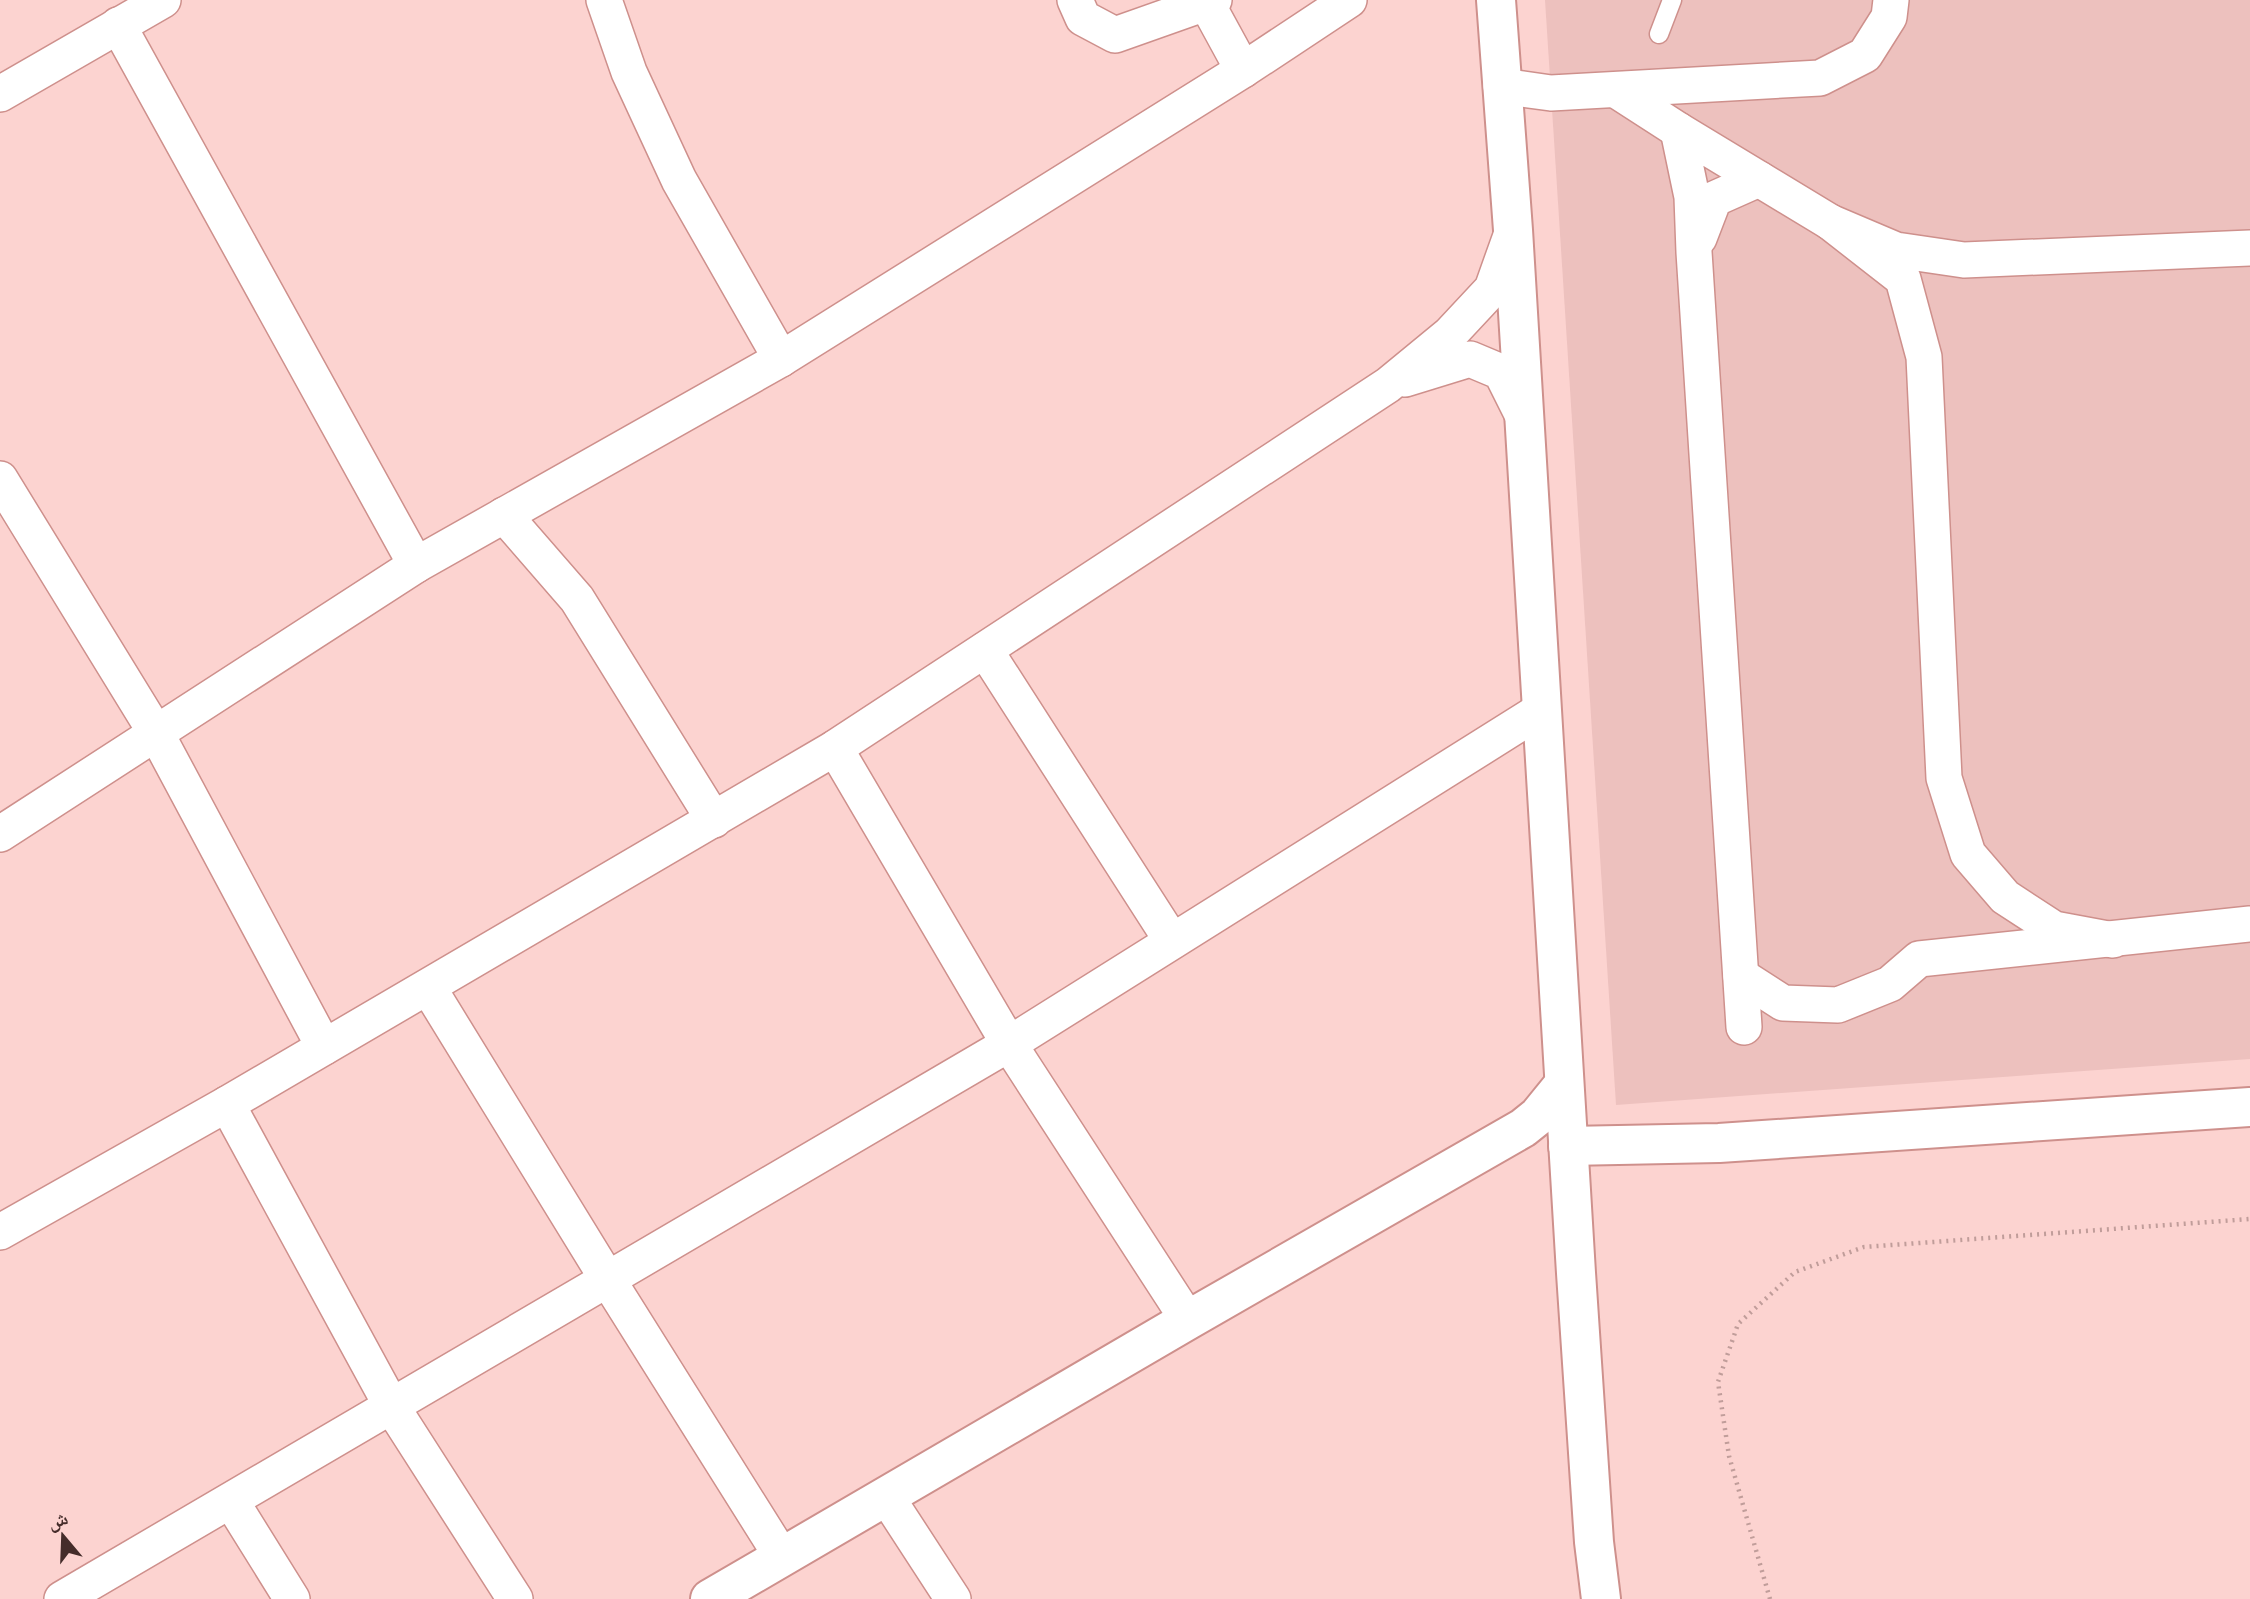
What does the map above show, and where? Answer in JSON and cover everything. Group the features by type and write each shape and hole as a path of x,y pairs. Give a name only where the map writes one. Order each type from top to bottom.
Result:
{"street":[{"path":"604,0 629,72 679,180 781,359"},
{"path":"1074,0 1083,18 1115,36 1210,2 1243,70"},
{"path":"0,834 416,565 781,359 1243,70 1349,0"},
{"path":"1496,0 1513,230 1568,1155 1594,1542 1601,1599"},
{"path":"1501,86 1551,93 1820,78 1865,55 1889,17 1891,0"},
{"path":"0,94 143,8 416,565"},
{"path":"1683,86 1672,104 1692,197 1744,1027"},
{"path":"1616,90 1678,131 1830,222 1903,279 1924,357 1944,778 1968,854 2005,897 2054,929 2113,940"},
{"path":"1694,251 1714,199 1759,179"},
{"path":"1830,222 1896,250 1964,260 2250,248"},
{"path":"0,1232 227,1104 835,748 1388,384 1450,334 1492,289 1513,230"},
{"path":"1388,384 1470,359 1501,372 1524,417"},
{"path":"0,479 156,733 324,1047"},
{"path":"503,515 577,599 714,820"},
{"path":"985,650 1172,941"},
{"path":"83,1594 232,1501 1009,1044 1541,710"},
{"path":"835,748 1009,1044 1188,1320"},
{"path":"1741,976 1783,1003 1838,1005 1891,984 1919,958 2250,924"},
{"path":"428,987 782,1557"},
{"path":"710,1599 1523,1128 1538,1116 1564,1084"},
{"path":"227,1104 392,1407 515,1599"},
{"path":"1494,1144 1568,1155 2250,1107"},
{"path":"886,1496 953,1599"},
{"path":"232,1501 292,1599"}],"lane":[{"path":"1659,34 1672,0"}],"path":[{"path":"1770,1599 1729,1456 1718,1382 1738,1324 1795,1272 1864,1247 2250,1219"}],"shaded area":[{"path":"1545,0 2250,0 2250,1059 1616,1105"}]}
